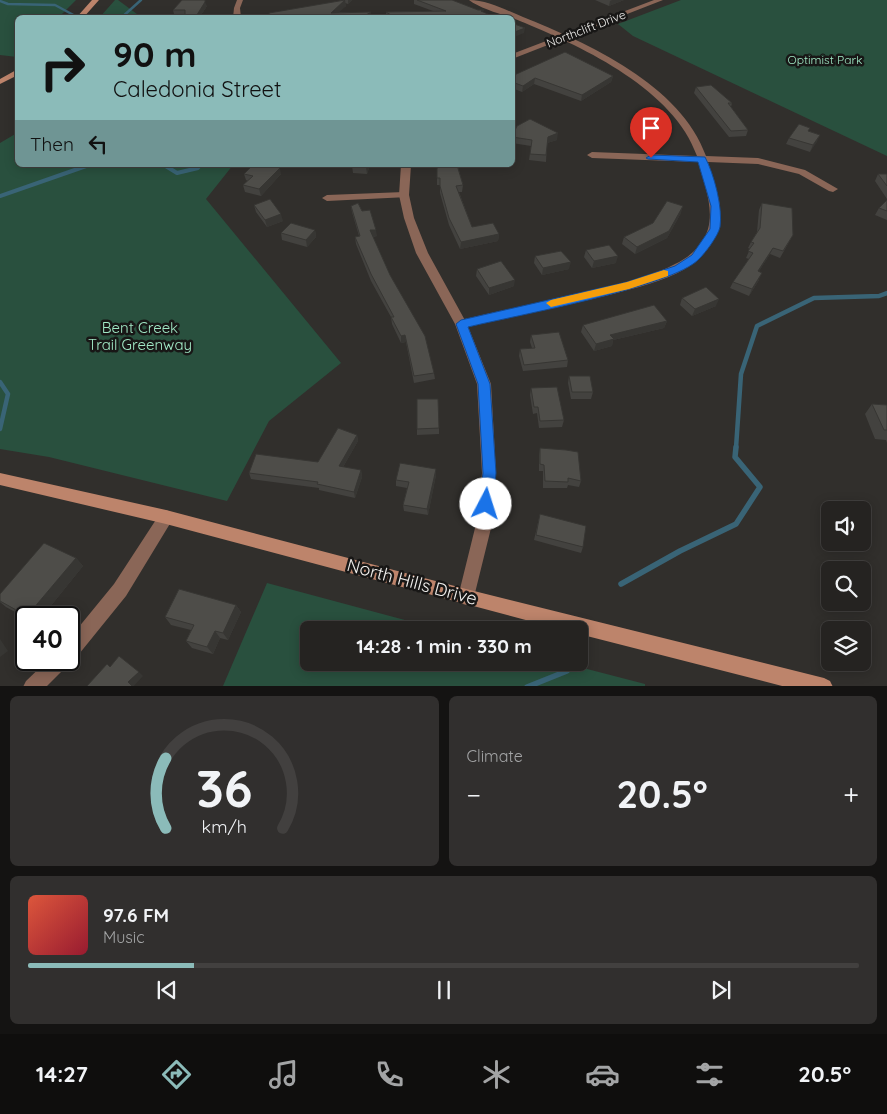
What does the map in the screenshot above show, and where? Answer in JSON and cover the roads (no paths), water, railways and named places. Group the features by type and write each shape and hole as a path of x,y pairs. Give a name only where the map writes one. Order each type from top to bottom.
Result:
{"main road":[{"path":"82,15 96,0"},
{"path":"0,82 15,73"},
{"name":"North Hills Drive","path":"0,479 166,517 466,597 824,686"}],"street":[{"path":"237,15 240,0"},
{"path":"472,0 511,15"},
{"name":"Northclift Drive","path":"515,56 660,0"},
{"path":"461,324 629,285 684,265 696,257 715,229 715,206 702,159 692,135 664,100 642,81 562,38 515,17"},
{"path":"592,155 758,161 802,172 833,189"},
{"path":"406,167 404,195 409,218 422,253 461,324 484,384 489,473 485,520 466,597"},
{"path":"327,198 404,195"},
{"path":"80,639 120,590 166,517"},
{"path":"32,686 49,671"}],"waterway":[{"path":"124,15 141,0"},
{"path":"0,1 8,4 55,5 73,15"},
{"path":"0,196 83,167"},
{"path":"167,167 177,173 199,167"},
{"path":"736,448 741,374 757,326 814,298 879,296 887,293"},
{"path":"0,382 8,394 0,429"},
{"path":"621,584 680,551 736,524 760,487 735,457 736,447"},
{"path":"530,686 567,671"}],"park label":[{"name":"Optimist Park","path":"825,60"},
{"name":"Bent Creek Trail Greenway","path":"140,336"}]}
